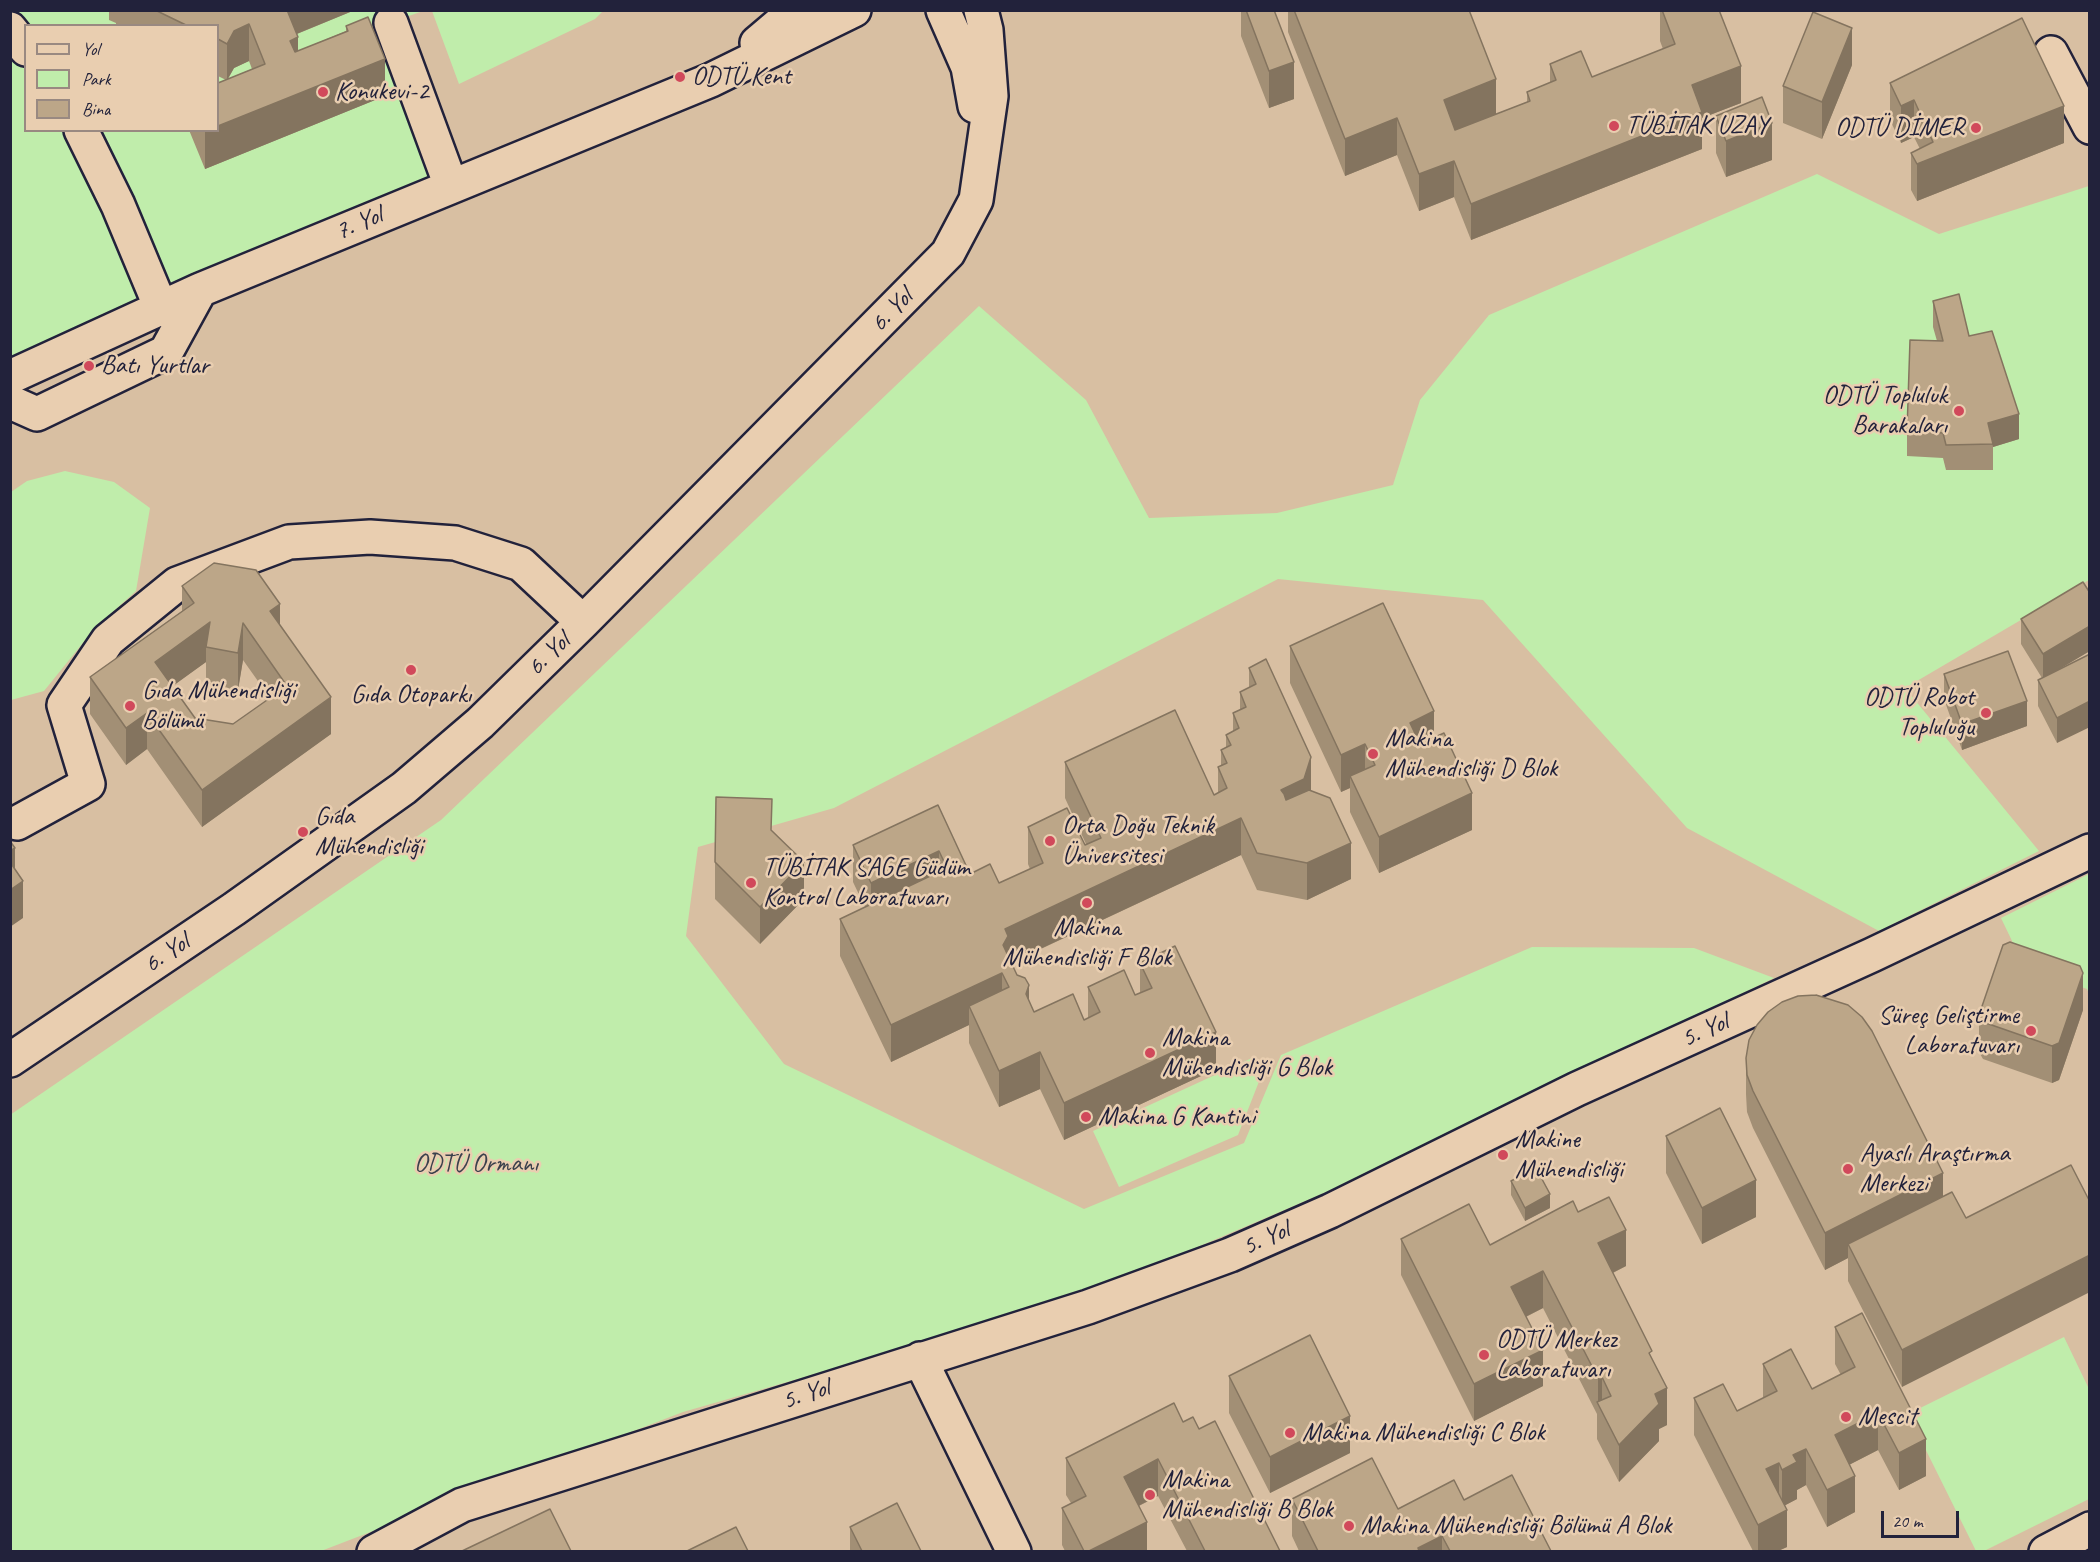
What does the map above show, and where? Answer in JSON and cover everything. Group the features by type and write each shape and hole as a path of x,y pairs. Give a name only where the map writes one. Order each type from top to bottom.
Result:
{"street":[{"name":"7. Yol","path":"711,80 796,10"},
{"name":"7. Yol","path":"10,377 200,290 711,80 854,10"},
{"name":"6. Yol","path":"944,10 968,67 983,152"},
{"name":"6. Yol","path":"10,1060 234,909 404,789 480,723 583,622 948,253 975,200 991,96 986,30 981,10"},
{"path":"391,23 451,186"},
{"path":"10,29 24,46"},
{"path":"2051,53 2090,128"},
{"path":"82,132 118,205 161,308"},
{"path":"10,402 37,414 166,352 200,290"},
{"path":"16,823 88,784 64,705 108,640 177,584 289,542 370,537 456,543 521,564 583,622"},
{"name":"5. Yol","path":"374,1551 397,1543 462,1505 1088,1307 1230,1255 1330,1211 1577,1089 1872,955 2090,851"},
{"path":"920,1359 1014,1551"},
{"path":"2046,1551 2090,1529"}],"shaded area":[{"name":"Orta Doğu Teknik Üniversitesi","path":"11,11 2089,11 2089,1551 11,1551"}],"green space":[{"path":"432,10 603,11 595,19 459,84"},
{"path":"10,11 423,11 392,22 451,186 11,377"},
{"name":"ODTÜ Ormanı","path":"1817,174 1939,234 2089,186 2089,580 1905,688 2039,851 1879,931 1687,828 1483,600 1278,579 834,808 698,847 686,936 784,1064 1084,1209 1244,1143 1281,1055 1532,947 1694,948 1774,978 1390,1165 1113,1283 902,1349 683,1412 321,1551 11,1552 10,1115 441,820 979,306 1086,400 1149,518 1277,513 1393,485 1420,400 1489,315"},
{"path":"65,471 114,482 150,508 136,591 95,628 44,691 11,700 11,492 27,481"},
{"path":"2089,874 2089,994 2087,989 2025,968 2001,918"},
{"path":"1252,1058 1260,1079 1238,1135 1119,1187 1093,1131"},
{"path":"2064,1337 2089,1389 2089,1499 1984,1551 1976,1551 1908,1414"}],"building":[{"path":"155,10 287,10 298,37 290,41 295,52 348,31 346,26 368,17 385,59 219,126 219,83 265,64 249,24 234,31 227,44 219,40 219,24 184,24"},
{"path":"1246,10 1274,10 1294,62 1269,71"},
{"name":"TÜBİTAK UZAY","path":"1294,10 1469,10 1496,79 1444,100 1455,130 1530,101 1527,92 1556,80 1550,64 1581,51 1592,77 1675,44 1662,10 1719,10 1741,66 1692,85 1702,112 1471,204 1454,161 1419,174 1397,118 1345,139"},
{"path":"1813,12 1852,28 1822,102 1783,86"},
{"path":"2022,18 2064,106 1917,164 1911,153 1933,142 1914,100 1901,106 1890,83"},
{"path":"1762,97 1772,123 1726,141 1716,116"},
{"name":"ODTÜ Topluluk Barakaları","path":"1959,294 1969,336 1992,331 2019,414 1988,423 1993,444 1946,445 1943,433 1907,431 1910,340 1943,341 1933,301"},
{"path":"214,563 256,570 280,604 270,611 331,697 202,790 147,713 126,728 90,677 194,603 182,586","holes":["210,622 206,647 238,653 243,623 287,686 233,724 195,718 155,662"]},
{"path":"2083,582 2090,593 2090,626 2043,654 2021,619"},
{"name":"Makina Mühendisliği D Blok","path":"1383,603 1434,711 1410,723 1420,744 1444,733 1472,793 1379,837 1350,776 1375,765 1365,744 1341,755 1290,646"},
{"path":"2008,651 2027,701 1962,724 1944,674"},
{"path":"2090,654 2090,701 2057,718 2038,680"},
{"path":"1266,659 1311,757 1304,779 1281,790 1286,800 1309,790 1330,798 1351,843 1307,863 1257,853 1241,818 1005,929 1008,936 1003,945 1017,975 1025,978 1029,985 1026,994 1034,1012 1073,994 1084,1020 1100,1012 1088,987 1124,970 1135,995 1152,988 1140,963 1175,946 1216,1032 1064,1103 1040,1052 999,1071 969,1006 1009,987 1002,973 891,1025 840,919 947,868 939,851 871,883 853,845 938,805 970,874 990,864 999,883 1043,863 1028,827 1067,808 1085,845 1101,838 1065,762 1175,710 1214,795 1227,788 1218,767 1227,763 1221,750 1231,745 1226,735 1239,728 1233,713 1246,707 1240,692 1256,684 1249,668"},
{"path":"716,797 772,799 771,830 804,862 760,907 715,862"},
{"path":"10,841 15,848 10,851"},
{"path":"10,862 23,881 10,890"},
{"path":"2010,942 2080,966 2083,973 2059,1043 2052,1046 1983,1022 1979,1015 2003,945"},
{"name":"Ayaslı Araştırma Merkezi","path":"1816,995 1848,1005 1862,1017 1872,1031 1943,1173 1825,1233 1753,1091 1747,1075 1746,1058 1749,1040 1757,1025 1768,1012 1782,1002 1798,996"},
{"path":"1720,1108 1756,1180 1702,1208 1666,1136"},
{"path":"2071,1165 2090,1202 2090,1255 1902,1350 1848,1244 1952,1192 1966,1218"},
{"path":"1536,1168 1550,1194 1525,1208 1511,1181"},
{"name":"ODTÜ Merkez Laboratuvarı","path":"1609,1197 1626,1230 1598,1243 1652,1351 1649,1353 1667,1388 1655,1394 1659,1404 1619,1445 1597,1402 1611,1396 1602,1377 1598,1378 1543,1271 1511,1287 1543,1350 1474,1384 1401,1239 1469,1204 1490,1245 1573,1201 1578,1212"},
{"path":"1862,1313 1926,1439 1899,1453 1878,1413 1835,1435 1855,1476 1827,1490 1806,1449 1793,1455 1797,1462 1782,1470 1779,1463 1766,1469 1787,1510 1758,1525 1694,1398 1723,1384 1737,1411 1777,1391 1763,1364 1791,1349 1812,1389 1855,1367 1835,1327"},
{"path":"1310,1335 1350,1416 1270,1457 1229,1376"},
{"path":"1174,1403 1183,1422 1193,1417 1199,1429 1215,1421 1280,1551 1205,1551 1158,1459 1124,1477 1147,1522 1089,1551 1084,1551 1062,1508 1086,1496 1066,1458"},
{"path":"1372,1458 1398,1509 1454,1480 1464,1500 1512,1475 1551,1551 1450,1551 1442,1536 1418,1548 1419,1551 1318,1551 1292,1499"},
{"path":"897,1503 921,1551 862,1551 850,1527"},
{"path":"550,1509 571,1551 462,1551"},
{"path":"736,1527 748,1551 687,1551"}],"place":[{"name":"ODTÜ Kent","path":"680,77"},
{"name":"Konukevi-2","path":"323,92"},
{"name":"TÜBİTAK UZAY","path":"1614,126"},
{"name":"ODTÜ DİMER","path":"1976,128"},
{"name":"Batı Yurtlar","path":"89,366"},
{"name":"ODTÜ Topluluk Barakaları","path":"1959,411"},
{"name":"Gıda Otoparkı","path":"411,670"},
{"name":"Gıda Mühendisliği Bölümü","path":"130,706"},
{"name":"ODTÜ Robot Topluluğu","path":"1986,713"},
{"name":"Makina Mühendisliği D Blok","path":"1373,754"},
{"name":"Gıda Mühendisliği","path":"303,832"},
{"name":"Orta Doğu Teknik Üniversitesi","path":"1050,841"},
{"name":"TÜBİTAK SAGE Güdüm Kontrol Laboratuvarı","path":"751,883"},
{"name":"Makina Mühendisliği F Blok","path":"1087,903"},
{"name":"Süreç Geliştirme Laboratuvarı","path":"2031,1031"},
{"name":"Makina Mühendisliği G Blok","path":"1150,1053"},
{"name":"Makina G Kantini","path":"1086,1117"},
{"name":"Makine Mühendisliği","path":"1503,1155"},
{"name":"Ayaslı Araştırma Merkezi","path":"1848,1169"},
{"name":"ODTÜ Merkez Laboratuvarı","path":"1484,1355"},
{"name":"Mescit","path":"1846,1417"},
{"name":"Makina Mühendisliği C Blok","path":"1290,1433"},
{"name":"Makina Mühendisliği B Blok","path":"1150,1495"},
{"name":"Makina Mühendisliği Bölümü A Blok","path":"1349,1526"}]}
